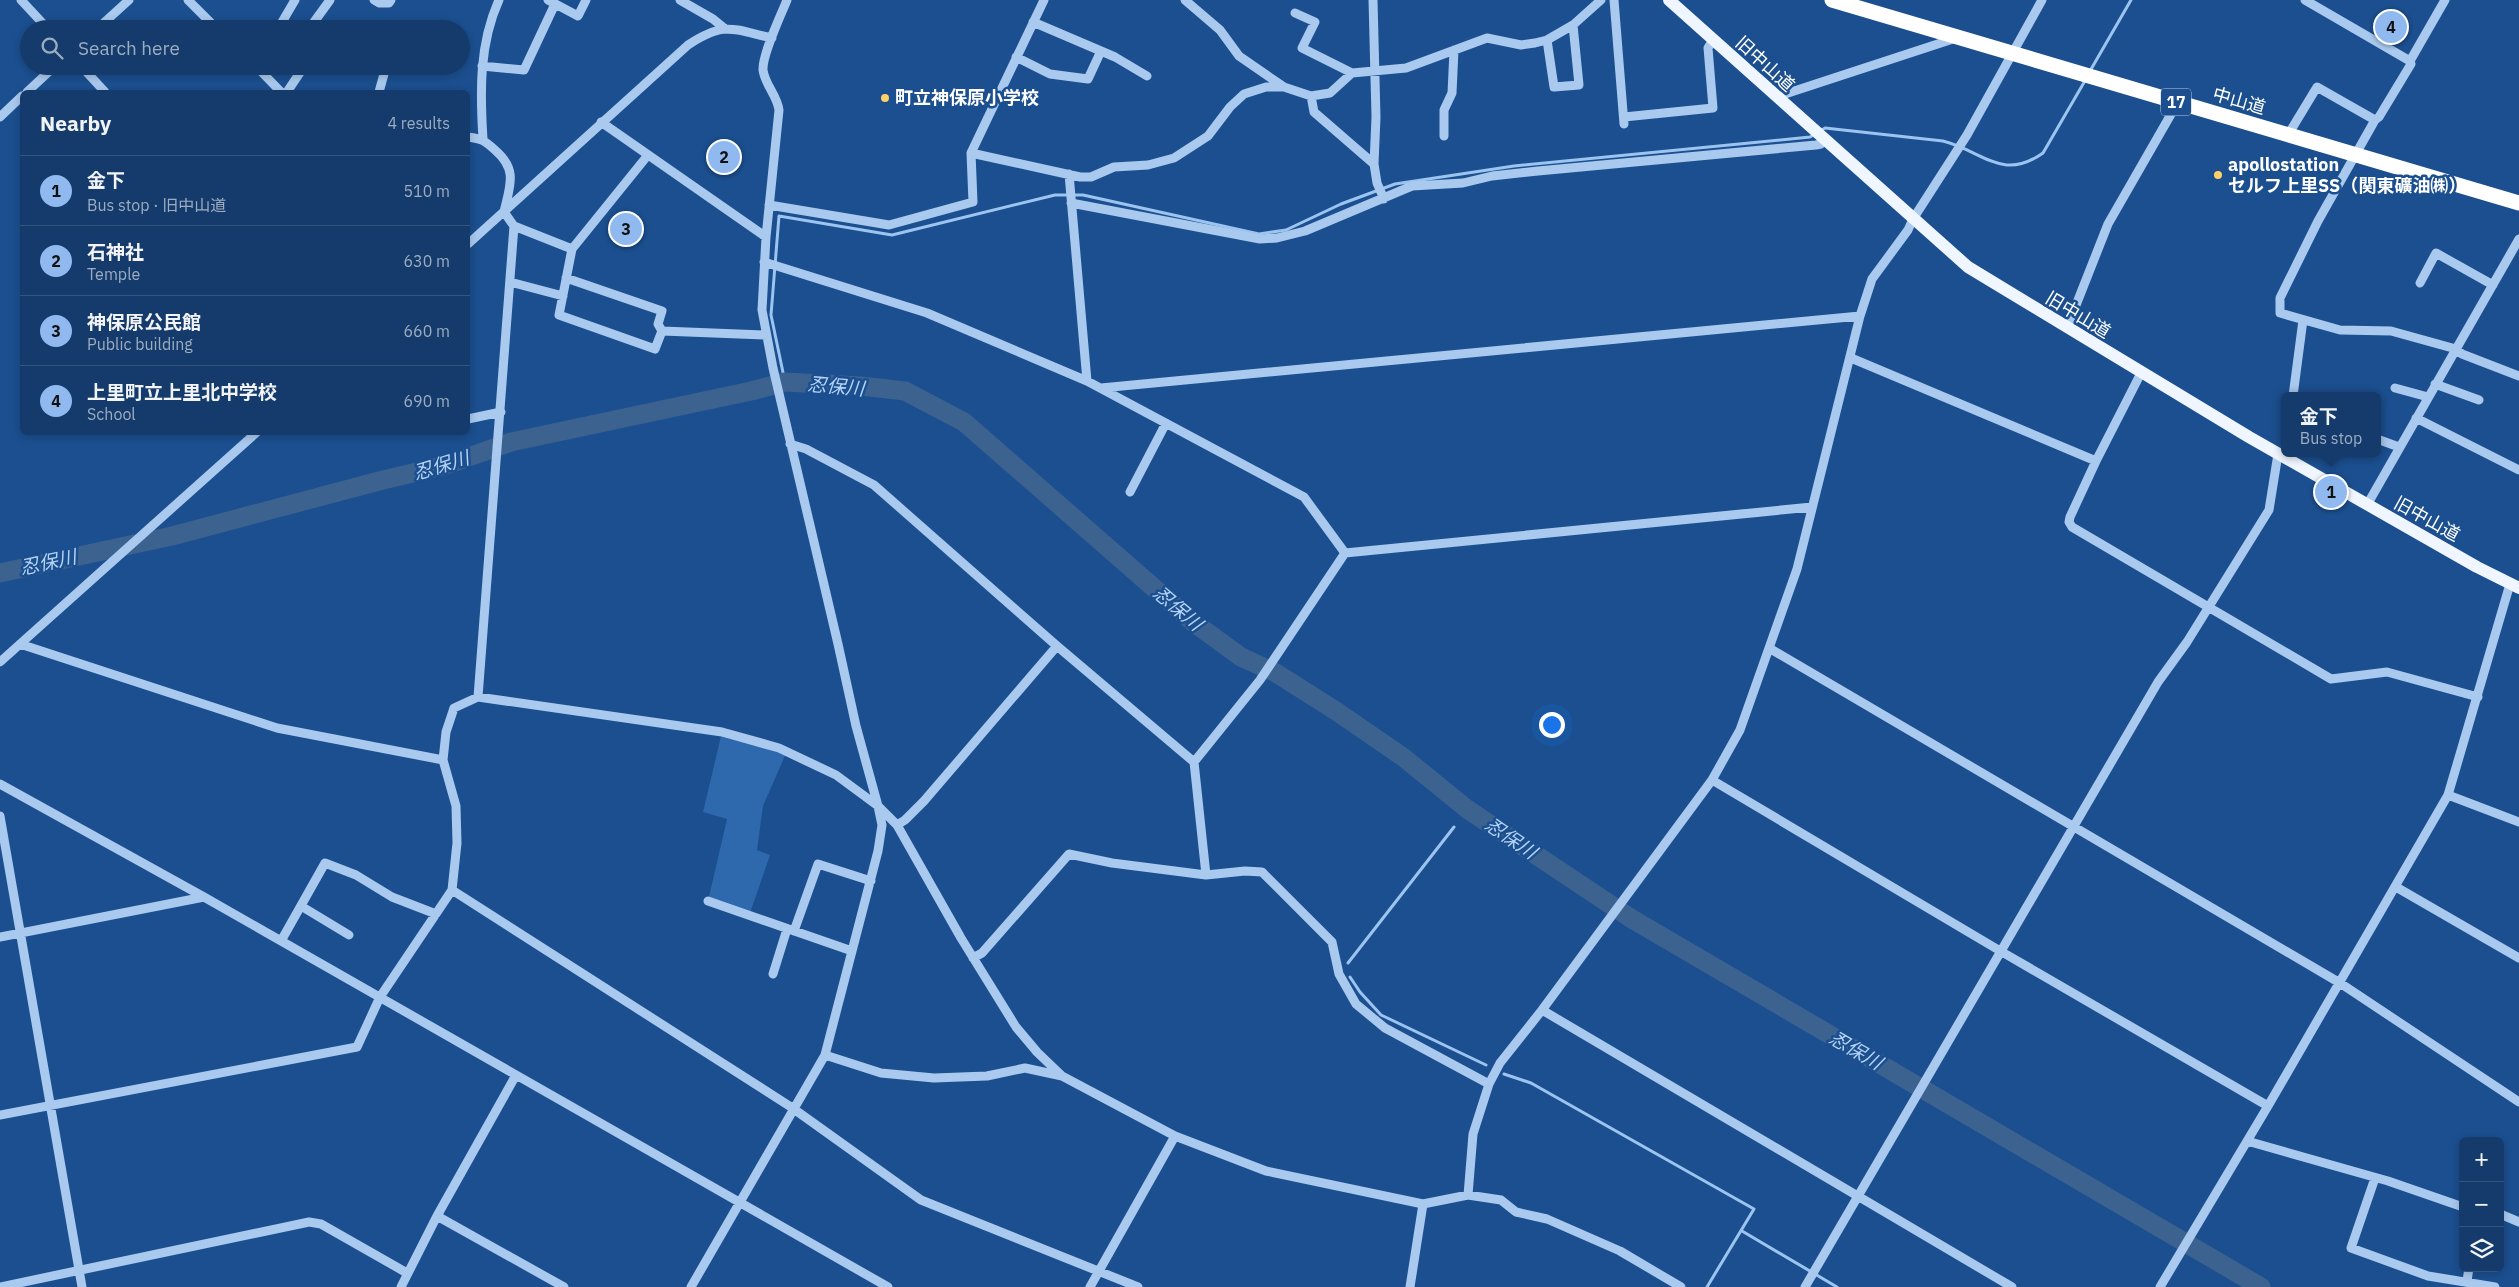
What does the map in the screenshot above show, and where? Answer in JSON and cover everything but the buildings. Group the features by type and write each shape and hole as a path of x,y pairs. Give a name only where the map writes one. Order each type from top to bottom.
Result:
{"highway":[{"name":"中山道","path":"1832,0 2519,203"}],"main road":[{"name":"旧中山道","path":"1670,0 1819,136 1968,267 2281,456"},
{"name":"旧中山道","path":"2283,457 2367,506 2515,586"}],"street":[{"path":"21,0 40,20"},
{"path":"107,20 129,0"},
{"path":"188,0 208,20"},
{"path":"283,20 295,0"},
{"path":"315,20 330,0"},
{"path":"374,0 379,3 389,3 391,0"},
{"path":"483,139 482,66 494,11 499,0"},
{"path":"482,66 524,70 551,2 578,16 586,0"},
{"path":"680,0 713,19 724,28"},
{"path":"691,1287 767,1152 794,1111 825,1055 871,881 881,833 878,806 856,726 790,444 762,310 766,237 779,110 778,100 767,84 763,69 772,38 787,0"},
{"path":"769,205 889,225 973,202 971,153 1044,0"},
{"path":"1184,0 1220,30 1239,56 1284,87 1311,96 1330,93 1352,73"},
{"path":"1373,0 1374,164 1377,183 1384,199"},
{"path":"1294,13 1315,22 1302,48 1352,73 1406,68 1487,38 1521,45 1547,40 1573,25 1601,0"},
{"path":"1614,0 1624,121 1713,108 1708,48 1713,40"},
{"path":"1468,1196 1473,1134 1489,1084 1500,1063 1542,1010 1712,780 1740,730 1797,569 1860,316 1872,279 1908,230 1966,134 2042,0"},
{"path":"2305,0 2410,61"},
{"path":"2445,0 2410,61 2411,64 2379,118 2375,120 2318,221 2280,298 2280,313 2340,330 2391,331 2456,349 2462,354 2519,376"},
{"path":"1033,22 1101,51 1147,76"},
{"path":"1547,40 1554,87 1579,85 1573,25"},
{"path":"470,242 688,45 706,33 724,28 772,38"},
{"path":"1778,99 1785,94 1959,38"},
{"path":"1444,136 1444,110 1452,93 1454,50"},
{"path":"1016,57 1050,74 1088,78 1101,51"},
{"path":"29,90 45,75"},
{"path":"90,75 103,90"},
{"path":"265,75 279,90"},
{"path":"288,90 298,75"},
{"path":"380,90 384,75"},
{"path":"971,153 1091,178 1114,167 1148,165 1174,158 1208,136 1230,107 1244,94 1266,87 1284,87"},
{"path":"2288,135 2318,87 2375,120"},
{"path":"1311,96 1314,112 1374,164"},
{"path":"0,117 20,98"},
{"path":"2067,328 2108,224 2178,102"},
{"path":"601,122 766,237"},
{"path":"1071,203 1260,239 1277,238 1305,231 1412,186 1463,183 1492,176 1538,171 1816,145 1821,144 1819,136"},
{"path":"470,137 483,139 504,158 510,167 511,180 504,212 514,226 572,249"},
{"path":"648,155 572,249 559,315 655,349 662,331"},
{"path":"1069,174 1088,381"},
{"path":"478,697 498,463 514,226"},
{"path":"2367,506 2519,239"},
{"path":"2420,283 2436,253 2492,285"},
{"path":"764,262 928,313 1088,381 1304,497 1345,553"},
{"path":"566,278 662,311 658,324 662,331"},
{"path":"510,282 563,296"},
{"path":"1101,388 1860,316"},
{"path":"2294,392 2303,320"},
{"path":"662,331 766,335"},
{"path":"1851,358 2096,461"},
{"path":"2141,373 2070,517 2069,522 2072,527 2207,608 2331,679 2387,672 2478,697"},
{"path":"2435,384 2479,400"},
{"path":"2395,388 2428,397"},
{"path":"470,418 501,412"},
{"path":"2416,418 2519,470"},
{"path":"1130,492 1166,423"},
{"path":"0,662 154,522 254,435"},
{"path":"2381,441 2399,447"},
{"path":"790,444 806,448 874,485 1057,646 1194,762 1206,875"},
{"path":"1805,1287 2158,682 2187,642 2269,510 2278,454"},
{"path":"1345,553 1812,507"},
{"path":"1194,762 1260,680 1345,553"},
{"path":"2160,1287 2340,983 2448,795 2515,586"},
{"path":"20,644 277,728 444,760"},
{"path":"897,825 905,820 930,794 1057,646"},
{"path":"1769,648 2340,983 2519,1102"},
{"path":"0,1115 357,1046 380,997 452,890 457,843 456,806 444,760 446,732 454,708 478,697 679,725 742,737 808,760 836,775 878,806 897,825 973,958 1016,1027 1036,1052 1062,1076 1175,1136 1266,1172 1424,1204 1468,1196 1501,1200 1516,1212 1548,1219 1620,1251 1681,1287"},
{"path":"1712,780 2002,952 2268,1106"},
{"path":"0,784 204,896 888,1287"},
{"path":"2448,795 2519,822"},
{"path":"0,816 82,1287"},
{"path":"973,958 982,953 1069,854 1112,863 1206,875 1245,870 1262,872 1332,942 1339,974 1356,1004 1385,1028 1489,1084"},
{"path":"281,941 325,863 356,875 392,898 436,914"},
{"path":"773,974 818,864 871,881"},
{"path":"2396,887 2519,958"},
{"path":"452,890 794,1111 921,1200 1138,1287"},
{"path":"0,937 204,896"},
{"path":"708,901 852,951"},
{"path":"301,906 349,935"},
{"path":"1542,1010 2012,1287"},
{"path":"825,1055 881,1073 934,1078 987,1076 1024,1068 1062,1076"},
{"path":"401,1287 437,1216 516,1075"},
{"path":"1090,1287 1175,1136"},
{"path":"2247,1141 2375,1178 2459,1207"},
{"path":"2375,1178 2351,1248 2428,1276 2496,1287"},
{"path":"1410,1287 1424,1204"},
{"path":"437,1216 564,1287"},
{"path":"2504,1216 2519,1222"},
{"path":"0,1286 79,1272 147,1255 309,1222 321,1224 407,1273"},
{"path":"2467,1282 2468,1272"}],"shaded area":[{"path":"722,732 787,751 763,806 757,850 770,855 749,916 708,901 727,819 703,812"}],"waterway":[{"path":"2090,71 2131,0"},
{"path":"1820,131 1825,128 1943,141 1993,162 2004,165 2016,165 2029,161 2043,153 2086,79"},
{"path":"785,382 771,315 779,216 892,235 1055,195 1083,195 1259,234 1286,230 1341,204 1395,184 1514,166 1810,137 1815,134"},
{"name":"忍保川","path":"0,573 172,536 446,465 511,442 751,391 785,382 861,386 905,391 964,422 1193,622 1241,657 1276,673 1336,711 1403,757 1467,809 1632,919 2261,1287"},
{"name":"忍保川","path":"1465,813 1467,809"},
{"path":"1348,963 1454,827"},
{"path":"1350,977 1360,992 1381,1015 1486,1065"},
{"path":"1504,1074 1531,1083 1754,1209 1707,1287"},
{"path":"1742,1231 1837,1287"}],"place":[{"name":"上里町立上里北中学校","path":"2391,27"},
{"name":"町立神保原小学校","path":"885,98"},
{"name":"石神社","path":"724,157"},
{"name":"apollostation セルフ上里SS（関東礦油㈱）","path":"2218,175"},
{"name":"神保原公民館","path":"626,229"},
{"name":"金下","path":"2331,492"}]}
